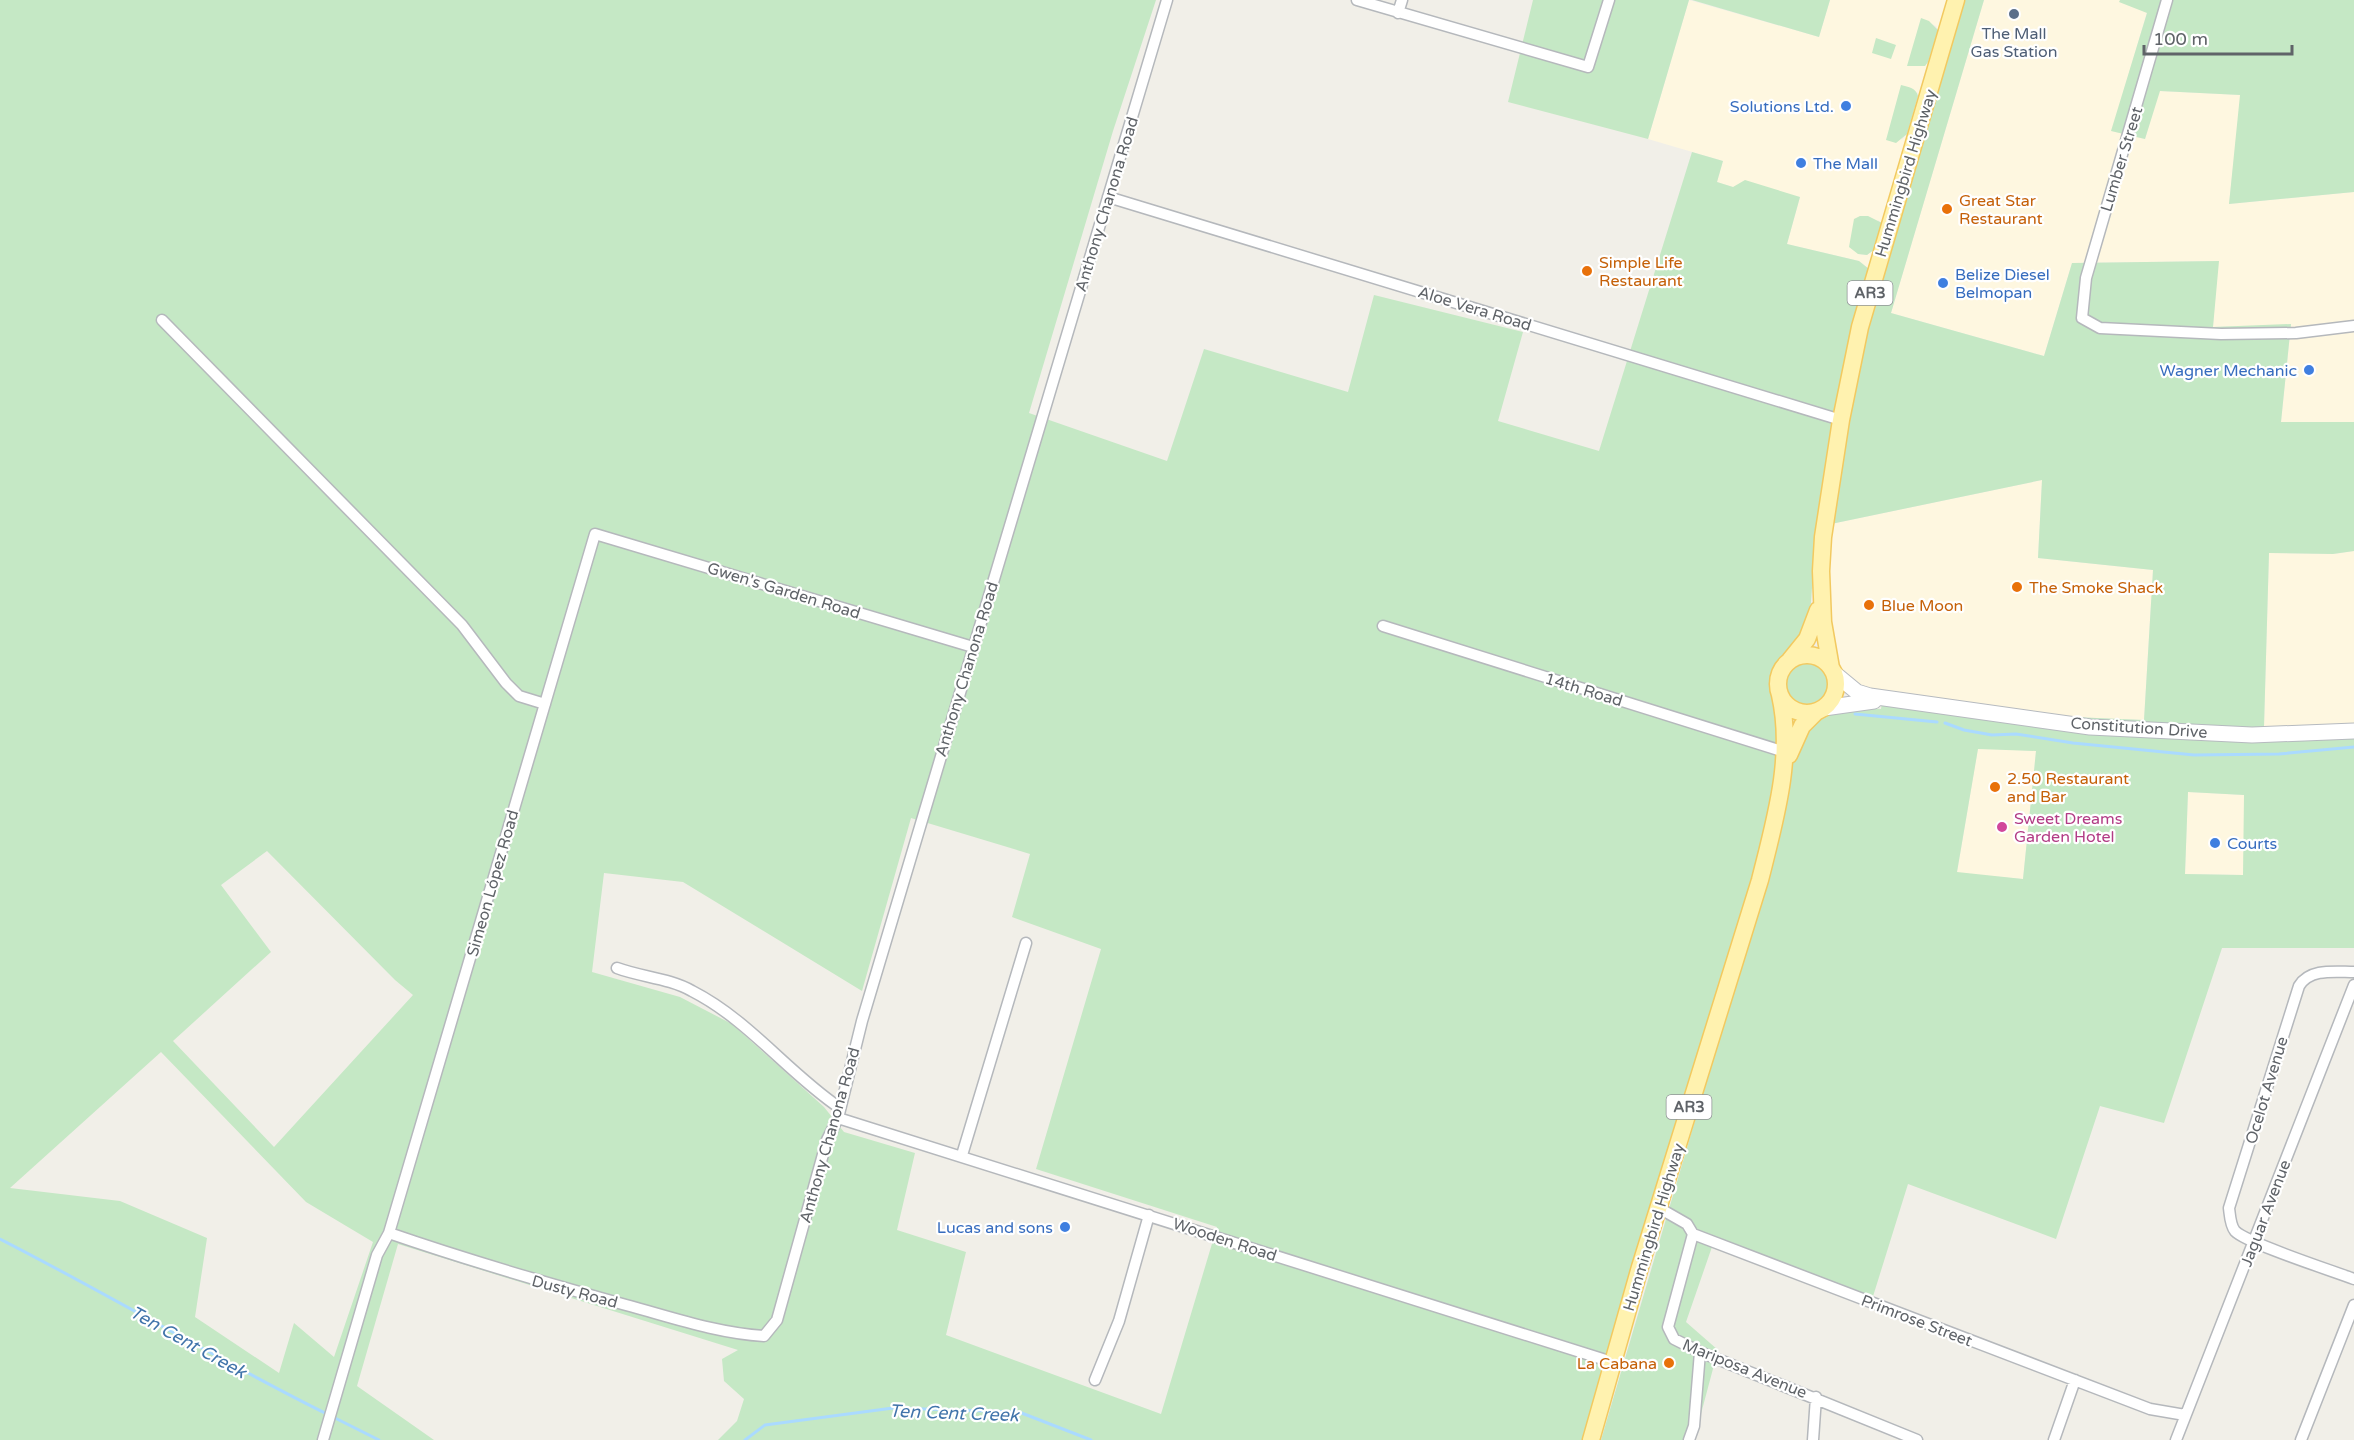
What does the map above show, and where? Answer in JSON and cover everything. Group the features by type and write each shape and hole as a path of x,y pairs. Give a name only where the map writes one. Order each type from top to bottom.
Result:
{"main road":[{"name":"Hummingbird Highway","path":"1832,671 1824,636 1820,594 1822,537 1841,420 1860,327 1956,0"},
{"name":"Hummingbird Highway","path":"1790,661 1812,628 1820,594"},
{"path":"1798,657 1816,657 1832,671 1835,692 1821,709 1800,712 1785,702 1780,695 1779,676 1790,661 1798,657"},
{"name":"Constitution Drive","path":"1832,671 1857,692 1889,700 2090,727 2252,735 2354,731"},
{"name":"Hummingbird Highway","path":"1591,1440 1612,1362 1760,880 1783,772 1785,723 1780,695"},
{"name":"Constitution Drive","path":"1821,709 1889,700"},
{"name":"Hummingbird Highway","path":"1783,772 1802,726 1821,709"}],"street":[{"name":"Anthony Chanona Road","path":"764,1336 777,1320 827,1140 839,1113 862,1021 1167,0"},
{"path":"1357,0 1588,67 1609,0"},
{"path":"1398,13 1401,0"},
{"name":"Lumber Street","path":"2167,0 2086,278 2082,318 2100,328 2221,334 2296,333 2354,326"},
{"name":"Aloe Vera Road","path":"1108,197 1841,420"},
{"path":"162,320 462,625 506,683 519,696 545,704"},
{"name":"Gwen's Garden Road","path":"595,534 973,647"},
{"name":"Simeon López Road","path":"323,1440 377,1255 389,1233 595,534"},
{"name":"14th Road","path":"1383,626 1785,752"},
{"path":"962,1155 1026,943"},
{"name":"Wooden Road","path":"617,968 641,977 672,982 709,1000 734,1017 839,1113 962,1155 1612,1362"},
{"name":"Ocelot Avenue","path":"2354,972 2311,974 2303,979 2299,986 2229,1208 2230,1220 2235,1231 2254,1242 2354,1279"},
{"name":"Jaguar Avenue","path":"2176,1440 2354,985"},
{"name":"Primrose Street","path":"1659,1208 1687,1224 1693,1234 2150,1409 2185,1415"},
{"path":"1095,1380 1119,1321 1149,1215"},
{"name":"Dusty Road","path":"389,1233 469,1261 691,1324 764,1336"},
{"name":"Mariposa Avenue","path":"1693,1234 1668,1326 1674,1339 1700,1352 1816,1397 1915,1440"},
{"path":"2301,1440 2354,1305"},
{"path":"1689,1440 1694,1426 1700,1352"},
{"path":"2054,1440 2075,1380"},
{"path":"1813,1440 1816,1397"}],"shaded area":[{"path":"1689,0 1819,37 1830,0 1947,0 1938,30 1936,26 1921,19 1908,66 1925,66 1928,62 1901,141 1907,134 1882,223 1878,220 1858,254 1867,255 1875,249 1869,269 1859,261 1787,244 1800,197 1733,187 1717,182 1723,161 1648,139"},
{"path":"1984,0 2120,0 2120,2 2147,12 2112,131 2145,139 2159,91 2241,95 2229,204 2354,192 2354,422 2281,422 2291,325 2213,327 2218,261 2072,263 2044,356 1891,313"},
{"path":"2042,480 2038,558 2153,570 2144,720 2028,715 1869,693 1843,674 1826,619 1831,524"},
{"path":"2354,551 2354,723 2264,727 2269,553 2333,554"},
{"path":"1978,748 2036,751 2023,879 1957,873"},
{"path":"2188,792 2244,795 2244,875 2185,874"}],"green space":[{"path":"0,0 1156,0 1113,131 1029,413 1167,461 1204,349 1348,392 1374,295 1523,332 1498,421 1599,451 1692,152 1723,161 1717,182 1733,187 1745,180 1800,197 1787,244 1859,261 1869,269 1814,560 1810,616 1792,648 1780,657 1771,674 1771,693 1779,717 1780,732 1768,820 1747,902 1589,1440 718,1440 737,1421 744,1399 724,1381 722,1359 738,1350 398,1244 357,1386 434,1440 0,1440","holes":["911,818 1030,854 1012,917 1101,949 1036,1169 1217,1227 1161,1414 946,1335 966,1252 897,1230 915,1153 844,1132 824,1107 732,1024 680,997 592,972 604,873 683,882 862,991","267,851 395,980 413,995 274,1147 173,1041 271,952 221,885","161,1052 306,1202 373,1242 334,1357 294,1323 279,1373 195,1317 207,1238 120,1201 10,1188"]},
{"path":"1533,0 1689,0 1648,139 1508,102"},
{"path":"1692,0 1830,0 1819,37"},
{"path":"1963,0 1984,0 1891,313 2044,356 2072,263 2219,261 2213,327 2291,324 2281,422 2354,422 2354,551 2333,554 2269,553 2264,727 2354,731 2354,948 2222,948 2164,1123 2100,1106 2056,1239 1908,1184 1870,1306 1713,1244 1686,1322 1718,1350 1694,1440 1601,1440 1759,903 1796,746 1803,734 1811,725 1831,714 1855,709 1881,709 1883,695 2028,715 2144,720 2153,570 2038,558 2042,480 1831,524 1861,355","holes":["1978,749 2036,751 2023,879 1957,872","2188,792 2244,795 2243,875 2185,874"]},
{"path":"2120,0 2354,0 2354,192 2229,204 2240,95 2160,91 2145,139 2111,131 2147,13 2119,2"},
{"path":"1921,18 1929,21 1938,30 1925,66 1907,66"},
{"path":"1876,38 1896,45 1891,59 1872,53"},
{"path":"1901,85 1914,90 1918,96 1907,134 1896,143 1886,140"},
{"path":"1868,216 1882,223 1875,249 1867,255 1858,254 1849,247 1854,219"},
{"path":"1807,662 1822,668 1828,683 1822,698 1807,704 1792,698 1786,683 1792,668"}],"waterway":[{"path":"1855,714 1937,722"},
{"path":"1945,723 1964,730 1992,735 2016,734 2073,743 2194,755 2279,754 2354,747"},
{"name":"Ten Cent Creek","path":"0,1239 327,1414"},
{"name":"Ten Cent Creek","path":"745,1440 765,1425 893,1408 1019,1412 1091,1440"},
{"name":"Ten Cent Creek","path":"333,1417 379,1440"}],"place":[{"name":"The Mall Gas Station","path":"2014,14"},
{"name":"Solutions Ltd.","path":"1846,106"},
{"name":"The Mall","path":"1801,163"},
{"name":"Great Star Restaurant","path":"1947,209"},
{"name":"Simple Life Restaurant","path":"1587,271"},
{"name":"Belize Diesel Belmopan","path":"1943,283"},
{"name":"Wagner Mechanic","path":"2309,370"},
{"name":"The Smoke Shack","path":"2017,587"},
{"name":"Blue Moon","path":"1869,605"},
{"name":"2.50 Restaurant and Bar","path":"1995,787"},
{"name":"Sweet Dreams Garden Hotel","path":"2002,827"},
{"name":"Courts","path":"2215,843"},
{"name":"Lucas and sons","path":"1065,1227"},
{"name":"La Cabana","path":"1669,1363"}]}
